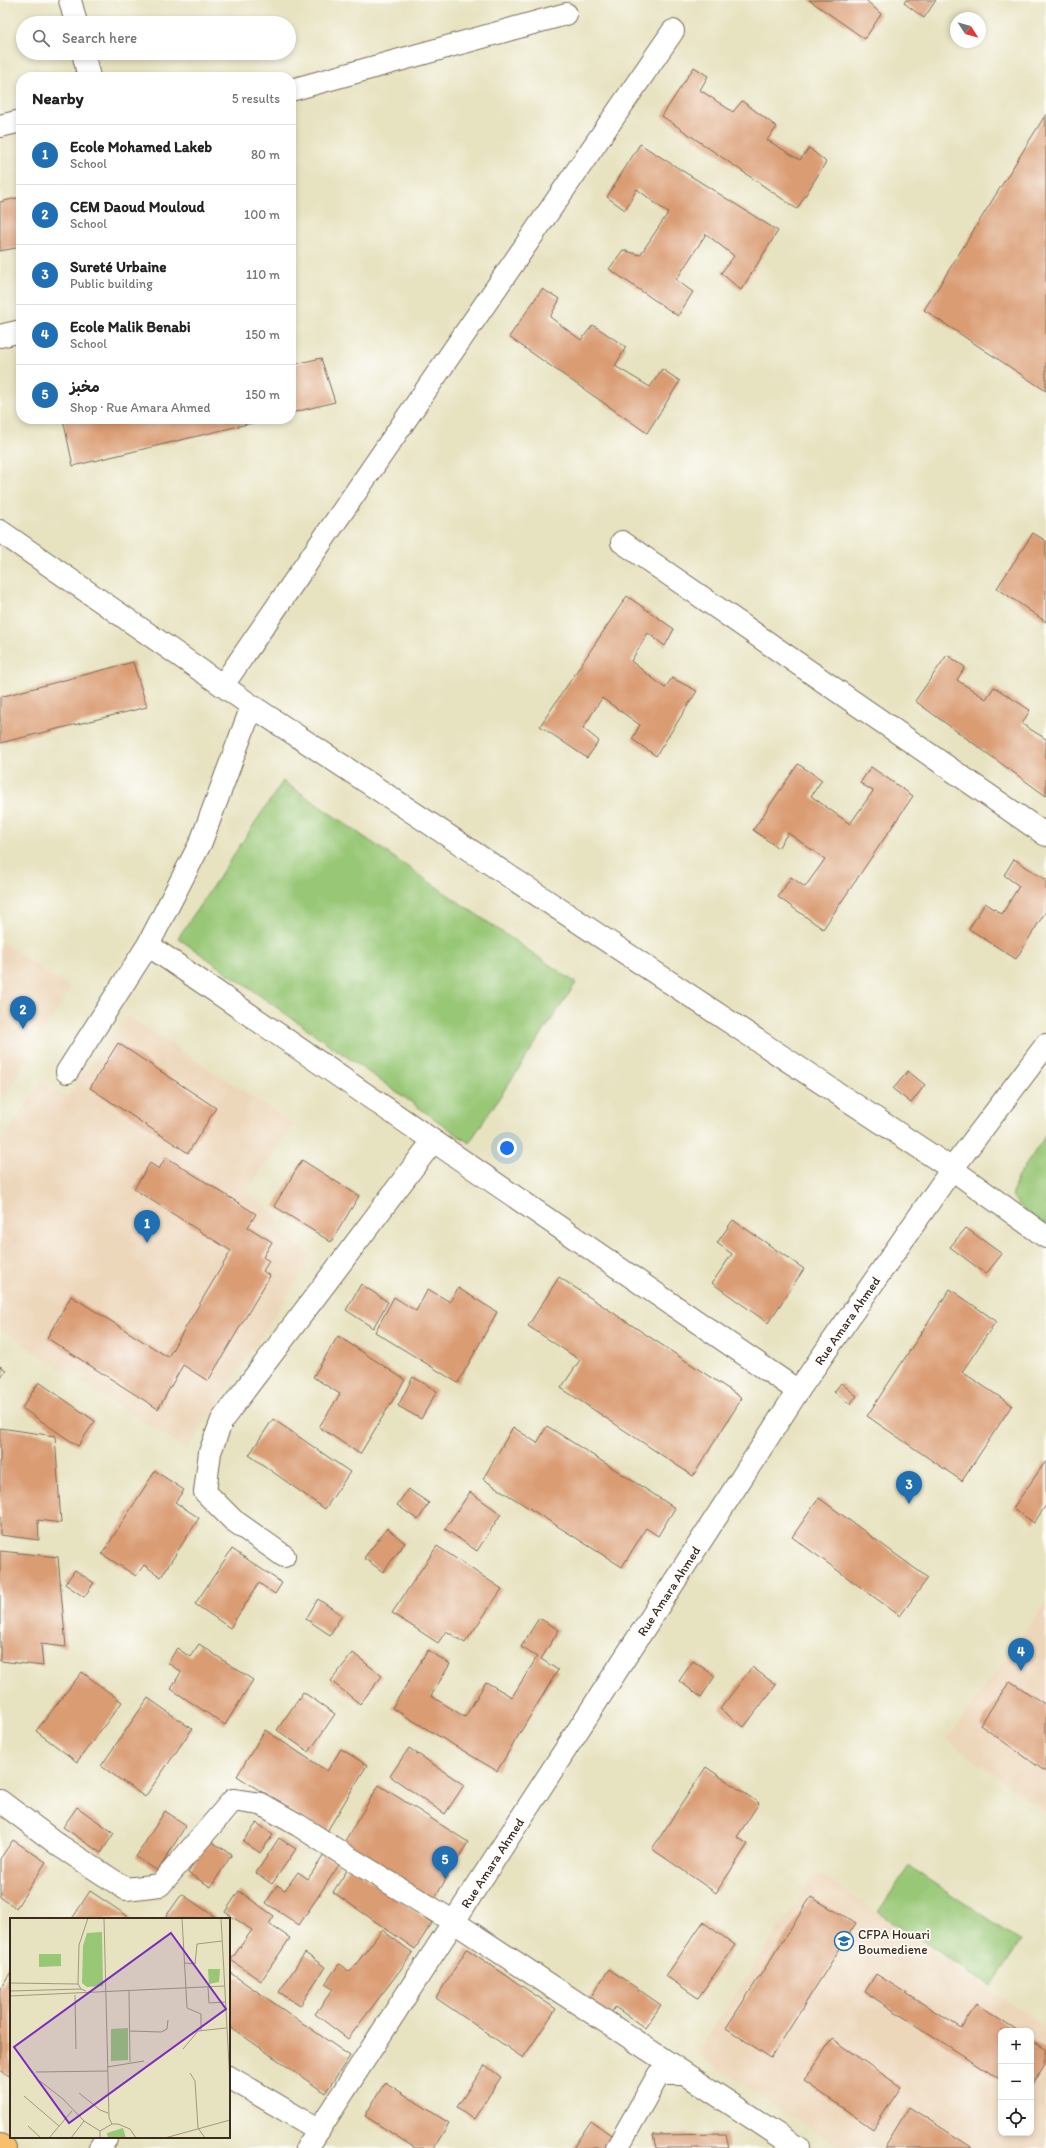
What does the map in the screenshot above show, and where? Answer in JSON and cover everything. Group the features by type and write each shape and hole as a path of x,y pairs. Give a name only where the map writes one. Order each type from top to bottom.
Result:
{"main road":[{"path":"0,2145 5,2148"}],"street":[{"path":"70,0 74,16"},
{"path":"296,89 566,14"},
{"path":"223,686 673,31"},
{"path":"85,60 88,72"},
{"path":"0,126 16,122"},
{"path":"0,336 16,332"},
{"path":"0,531 252,706 952,1169 1046,1237"},
{"path":"622,542 1046,835"},
{"path":"67,1072 148,945 201,842 252,706"},
{"path":"148,945 798,1391"},
{"name":"Rue Amara Ahmed","path":"313,2139 798,1391 952,1169 1046,1045"},
{"path":"284,1556 233,1520 205,1492 210,1452 222,1420 433,1141"},
{"path":"0,1801 60,1846 126,1889 160,1885 233,1800 261,1804 298,1825 454,1922 683,2074 798,2148"},
{"path":"617,2148 659,2074 683,2074"},
{"path":"230,2078 313,2139"},
{"path":"100,2148 106,2138"}],"shaded area":[{"path":"0,941 71,989 0,1103"},
{"path":"127,1016 294,1124 246,1192 280,1218 276,1229 313,1257 186,1450 0,1330 0,1143 41,1082 67,1097"},
{"path":"1046,1602 1046,1813 947,1740"},
{"name":"CFPA Houari Boumediene","path":"817,1872 1046,2028 1046,2148 841,2148 696,2054"}],"green space":[{"path":"283,781 576,983 469,1143 178,938"},
{"path":"1046,1135 1046,1225 1024,1210 1012,1197 1017,1178"},
{"path":"909,1866 1021,1941 991,1986 878,1912"}],"building":[{"path":"809,0 866,0 881,14 865,39"},
{"path":"906,0 936,0 924,18 904,3"},
{"path":"694,67 708,76 700,90 733,112 742,101 777,127 767,140 800,160 809,148 826,162 797,209 662,116"},
{"path":"1046,114 1046,391 924,310"},
{"path":"640,144 778,231 741,290 721,273 734,256 706,234 676,280 693,292 678,316 609,269 623,250 640,255 668,213 637,189 625,210 607,197"},
{"path":"16,198 16,248 0,251 0,202"},
{"path":"542,289 560,299 550,317 581,340 593,325 626,347 615,366 650,387 662,369 680,381 647,433 509,337"},
{"path":"321,358 335,402 296,412 296,364"},
{"path":"64,424 247,424 73,466"},
{"path":"1033,533 1046,541 1046,622 997,588"},
{"path":"627,596 674,629 665,646 648,633 631,661 665,688 672,678 697,691 656,756 632,739 640,725 602,698 583,728 599,741 587,758 540,726"},
{"path":"947,655 965,667 957,680 986,699 994,687 1030,710 1022,724 1046,739 1046,796 915,701"},
{"path":"133,662 147,707 0,743 0,697"},
{"path":"798,764 822,780 811,796 850,824 873,791 860,783 871,767 913,796 823,929 778,897 791,877 805,887 825,859 788,833 778,848 753,830"},
{"path":"1014,859 1046,880 1046,911 1016,959 969,929 985,903 1002,914 1019,886 1004,875"},
{"path":"118,1043 216,1108 188,1153 90,1088"},
{"path":"908,1071 925,1085 911,1103 893,1089"},
{"path":"166,1157 256,1214 248,1227 272,1242 263,1257 269,1261 263,1271 270,1276 208,1381 183,1365 158,1409 47,1338 71,1296 168,1357 231,1251 134,1189 150,1163 159,1169"},
{"path":"302,1160 359,1196 331,1242 274,1206"},
{"path":"733,1220 804,1269 768,1323 712,1283 732,1254 717,1243"},
{"path":"966,1228 1002,1254 986,1274 950,1247"},
{"path":"559,1277 742,1398 693,1476 561,1388 580,1360 528,1326"},
{"path":"361,1284 388,1302 373,1328 346,1310"},
{"path":"458,1288 497,1312 458,1383 375,1332 394,1297 416,1311 428,1289 450,1302"},
{"path":"950,1289 996,1321 962,1372 1012,1405 962,1481 867,1416"},
{"path":"338,1336 405,1380 360,1454 319,1427 340,1394 313,1377"},
{"path":"0,1366 6,1370 0,1378"},
{"path":"413,1377 437,1391 421,1419 398,1406"},
{"path":"39,1382 95,1421 78,1446 22,1408"},
{"path":"841,1383 857,1396 850,1404 834,1392"},
{"path":"273,1419 350,1472 325,1509 249,1455"},
{"path":"547,1426 675,1508 658,1536 646,1528 622,1567 483,1479 513,1427 537,1443"},
{"path":"0,1428 55,1436 61,1523 38,1520 39,1540 0,1535"},
{"path":"1046,1461 1046,1505 1034,1523 1013,1508"},
{"path":"155,1471 184,1490 175,1502 199,1518 161,1577 144,1565 136,1576 102,1554"},
{"path":"408,1489 429,1503 418,1520 397,1505"},
{"path":"470,1492 501,1514 477,1551 445,1529"},
{"path":"819,1498 928,1578 900,1616 792,1537"},
{"path":"387,1528 405,1543 383,1572 364,1558"},
{"path":"437,1546 502,1589 465,1643 446,1631 438,1643 392,1613"},
{"path":"232,1549 282,1583 275,1594 259,1583 230,1628 195,1604"},
{"path":"0,1551 58,1557 66,1647 41,1644 43,1666 0,1661"},
{"path":"75,1570 94,1583 84,1597 65,1584"},
{"path":"318,1599 342,1615 330,1635 306,1619"},
{"path":"539,1618 559,1630 541,1659 558,1670 497,1771 392,1708 428,1650 450,1664 431,1696 465,1717 486,1682 512,1697 537,1657 521,1647"},
{"path":"199,1644 253,1680 225,1725 171,1689 181,1672 168,1663 177,1648 190,1657"},
{"path":"353,1653 382,1676 360,1704 331,1681"},
{"path":"693,1661 715,1676 701,1697 679,1681"},
{"path":"752,1667 776,1685 744,1727 720,1709"},
{"path":"82,1672 122,1702 77,1762 36,1731"},
{"path":"1010,1681 1046,1705 1046,1772 980,1725"},
{"path":"303,1692 335,1714 309,1752 277,1730"},
{"path":"148,1698 192,1729 145,1797 101,1766"},
{"path":"265,1730 327,1771 341,1749 367,1765 326,1833 237,1776"},
{"path":"409,1748 464,1785 445,1814 390,1776"},
{"path":"706,1767 759,1803 737,1837 748,1844 716,1893 652,1849"},
{"path":"379,1785 468,1842 433,1901 343,1844"},
{"path":"77,1807 114,1833 101,1853 63,1827"},
{"path":"165,1811 186,1825 158,1871 136,1857"},
{"path":"257,1823 273,1835 260,1853 243,1841"},
{"path":"279,1838 296,1849 272,1884 256,1873"},
{"path":"13,1840 46,1862 16,1908 0,1897 0,1859"},
{"path":"208,1840 232,1854 211,1887 188,1873"},
{"path":"324,1855 339,1865 299,1925 266,1903 277,1885 285,1890 298,1872 308,1879"},
{"path":"350,1866 432,1923 415,1949 333,1892"},
{"path":"90,1891 130,1918 73,1918"},
{"path":"239,1891 274,1916 269,1924 290,1938 261,1981 231,1960 252,1930 225,1912"},
{"path":"182,1894 217,1918 165,1918"},
{"path":"811,1897 856,1923 771,2058 726,2028"},
{"path":"703,1922 735,1945 698,1998 666,1976"},
{"path":"382,1930 413,1953 348,2039 315,2014 333,1989 325,1984 339,1964 350,1972"},
{"path":"467,1949 556,2009 523,2058 436,1998"},
{"path":"305,1953 325,1967 300,2006 279,1992"},
{"path":"609,1969 661,2005 645,2028 615,2007 607,2019 586,2004"},
{"path":"230,1973 350,2056 325,2093 230,2027"},
{"path":"10,1974 10,2076 0,2070 0,1986 1,1987"},
{"path":"876,1974 961,2028 976,2004 1012,2028 998,2028 998,2078 865,1992"},
{"path":"832,2039 901,2087 873,2129 804,2081"},
{"path":"1034,2042 1046,2050 1046,2063 1034,2083"},
{"path":"485,2065 501,2077 474,2119 457,2107"},
{"path":"385,2082 449,2123 434,2148 415,2148 365,2116"},
{"path":"909,2107 973,2148 884,2148"},
{"path":"591,2121 617,2139 612,2148 573,2148"},
{"path":"726,2134 729,2148 656,2148 653,2135"}],"place":[{"name":"CEM Daoud Mouloud","path":"23,1029"},
{"name":"Ecole Mohamed Lakeb","path":"147,1243"},
{"name":"Sureté Urbaine","path":"909,1504"},
{"name":"Ecole Malik Benabi","path":"1021,1671"},
{"name":"مخبز","path":"445,1879"},
{"name":"CFPA Houari Boumediene","path":"844,1941"}]}
